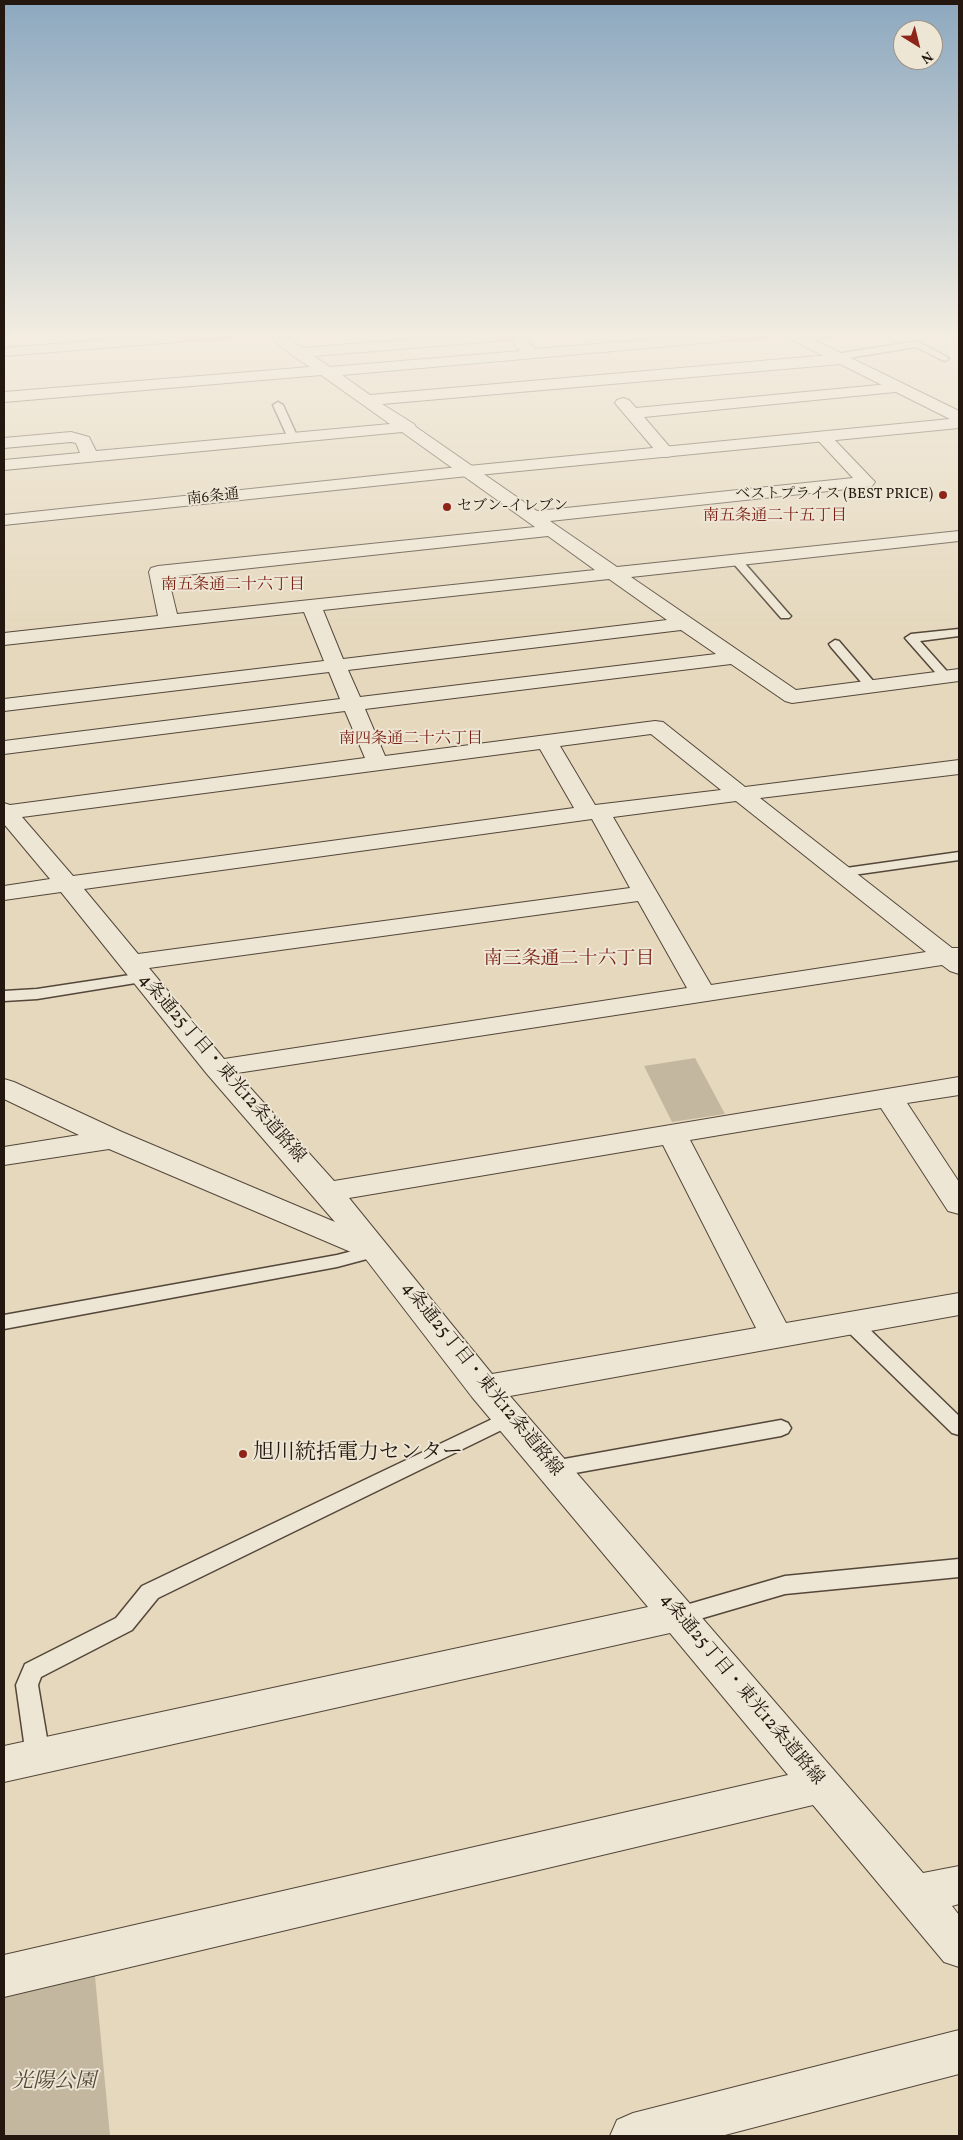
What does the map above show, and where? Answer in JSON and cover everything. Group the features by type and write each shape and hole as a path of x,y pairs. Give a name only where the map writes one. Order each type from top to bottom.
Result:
{"street":[{"path":"4,465 336,434"},
{"path":"417,434 685,624 792,697 952,676"},
{"path":"650,434 666,452"},
{"name":"南6条通","path":"4,520 468,471 851,434"},
{"path":"4,443 71,437 83,440 90,457"},
{"path":"535,517 866,482 823,437"},
{"path":"169,622 158,572 553,530"},
{"path":"4,639 959,536"},
{"path":"311,606 378,764"},
{"path":"4,705 685,624"},
{"path":"4,748 734,658"},
{"path":"5,811 655,727 839,873 955,959"},
{"path":"547,742 644,893 703,994"},
{"path":"4,893 593,813 959,767"},
{"name":"4条通25丁目・東光12条道路線","path":"5,811 217,1068 327,1192 376,1251 509,1418 959,1948"},
{"path":"137,970 644,893"},
{"path":"217,1068 703,994 955,959"},
{"path":"327,1192 673,1136 959,1086"},
{"path":"4,1088 112,1139 376,1251"},
{"path":"889,1098 959,1204"},
{"path":"673,1136 777,1337"},
{"path":"4,1156 112,1139"},
{"path":"484,1388 959,1304"},
{"path":"21,1760 678,1616"},
{"path":"4,1976 822,1785"},
{"path":"915,1895 959,1885"},
{"path":"633,2136 959,2052"}],"lane":[{"path":"291,434 293,438"},
{"path":"737,560 785,616"},
{"path":"952,676 911,638 959,633"},
{"path":"835,644 871,686"},
{"path":"839,873 959,856"},
{"path":"4,996 37,994 137,970"},
{"path":"4,1322 337,1261 376,1251"},
{"path":"851,1323 959,1428"},
{"path":"21,1760 27,1685 33,1671 124,1624 150,1592 509,1418"},
{"path":"553,1469 781,1428"},
{"path":"678,1616 785,1585 959,1568"}],"green space":[{"path":"695,1058 725,1114 672,1122 644,1066"},
{"name":"光陽公園","path":"93,1955 110,2136 4,2136 4,1976"}],"place":[{"name":"ベストプライス (BEST PRICE)","path":"943,495"},
{"name":"セブン-イレブン","path":"447,507"},
{"name":"旭川統括電力センター","path":"243,1454"}],"district":[{"name":"南五条通二十五丁目","path":"775,517"},
{"name":"南五条通二十六丁目","path":"233,586"},
{"name":"南四条通二十六丁目","path":"411,740"},
{"name":"南三条通二十六丁目","path":"569,961"}]}
